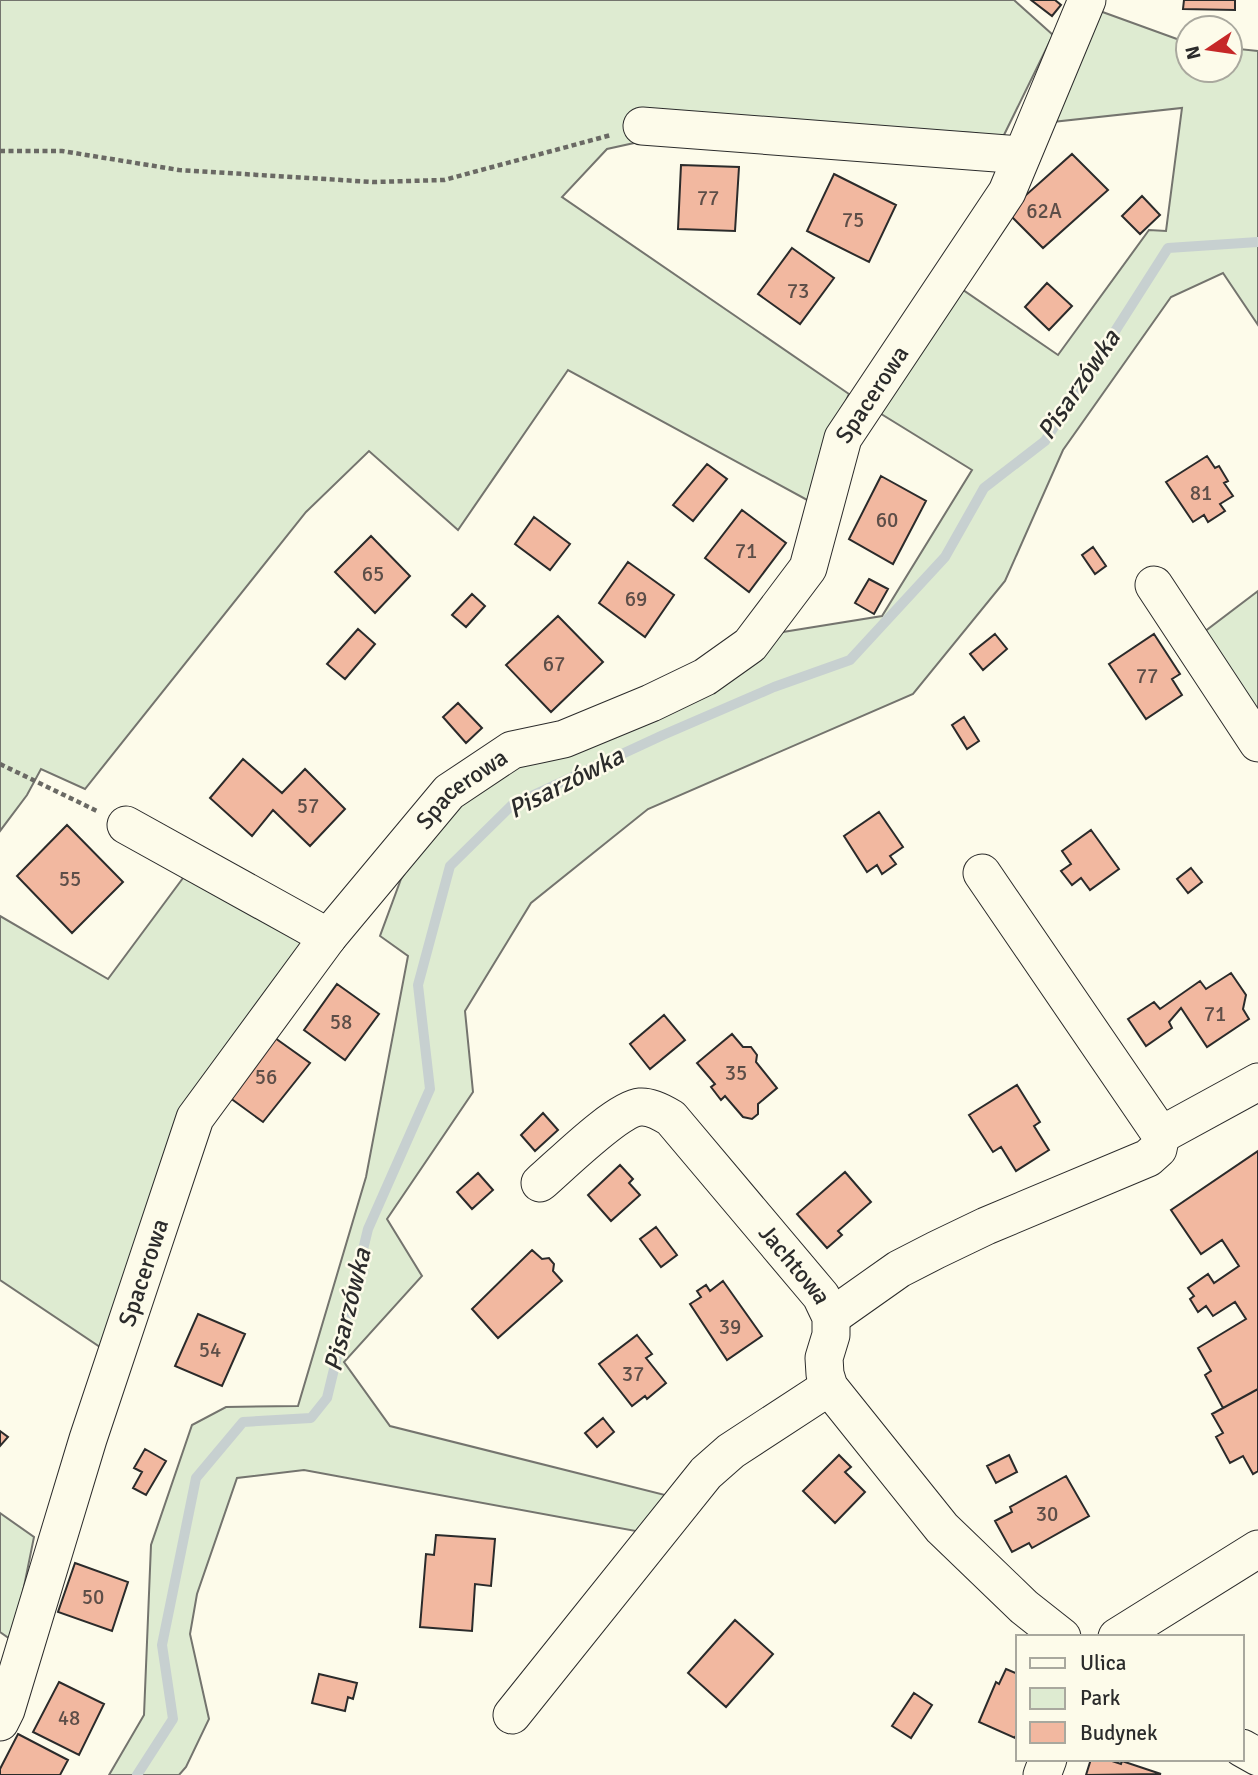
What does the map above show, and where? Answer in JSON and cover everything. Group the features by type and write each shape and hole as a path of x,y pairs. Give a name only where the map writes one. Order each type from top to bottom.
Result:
{"street":[{"name":"Spacerowa","path":"0,1722 6,1710 88,1439 195,1118 328,937 449,792 512,750 564,739 651,703 705,677 750,645 808,568 843,439 1007,192 1087,0"},
{"path":"642,126 1022,155"},
{"path":"1154,585 1258,743"},
{"path":"126,825 328,937"},
{"path":"831,1317 899,1269 986,1226 1148,1158 1158,1149 1161,1135 982,873"},
{"path":"1161,1135 1258,1082"},
{"name":"Jachtowa","path":"540,1183 622,1113 641,1107 671,1118 821,1296 831,1317 831,1335 824,1358 829,1387"},
{"path":"512,1716 706,1473 731,1451 829,1387 942,1528 1024,1607 1059,1635"},
{"path":"1120,1635 1258,1549"}],"path":[{"path":"0,151 62,151 179,170 373,182 444,180 642,126"},
{"path":"0,764 126,825"}],"green space":[{"path":"0,0 1014,0 1053,35 1002,139 974,133 652,118 657,138 607,149 562,197 849,394 832,432 809,501 568,370 458,530 369,451 306,512 85,789 41,769 27,795 0,831"},
{"path":"1097,10 1174,38 1174,84 1244,84 1244,50 1258,51 1258,325 1223,273 1171,297 1063,450 1005,581 913,694 648,809 531,903 465,1011 473,1092 387,1219 422,1276 344,1362 390,1426 673,1497 641,1532 304,1470 237,1478 197,1594 190,1634 209,1719 186,1767 179,1775 109,1775 144,1715 151,1545 192,1425 226,1407 298,1406 366,1177 408,956 380,936 401,879 435,828 472,793 514,768 783,632 882,616 972,470 878,412 963,290 1058,355 1149,230 1166,231 1182,108 1052,122"},
{"path":"1258,591 1258,717 1204,632"},
{"path":"186,874 303,941 100,1347 0,1280 0,916 108,979"},
{"path":"0,1513 34,1537 13,1641 0,1632"}],"building":[{"path":"1031,0 1055,0 1061,5 1052,16"},
{"path":"1184,0 1235,0 1235,10 1183,9"},
{"path":"1072,154 1108,190 1043,248 1007,212"},
{"path":"681,165 739,167 735,231 678,229"},
{"path":"834,174 896,205 869,262 807,231"},
{"path":"1142,196 1160,215 1140,234 1122,216"},
{"path":"792,248 834,278 800,324 758,294"},
{"path":"1047,283 1072,306 1049,330 1025,307"},
{"path":"1207,456 1215,468 1219,466 1228,481 1224,483 1233,496 1220,504 1225,511 1208,522 1204,515 1193,522 1166,482"},
{"path":"707,464 727,479 693,521 673,505"},
{"path":"881,476 926,501 893,564 849,539"},
{"path":"742,510 786,543 749,592 705,558"},
{"path":"534,517 570,544 550,570 515,544"},
{"path":"371,536 410,576 375,613 335,572"},
{"path":"1093,547 1106,566 1095,574 1082,555"},
{"path":"628,562 674,595 645,637 599,603"},
{"path":"869,579 888,589 874,614 855,603"},
{"path":"472,594 485,606 466,627 452,615"},
{"path":"558,616 603,662 551,712 506,665"},
{"path":"358,629 375,644 345,679 327,664"},
{"path":"995,634 1007,649 983,670 970,654"},
{"path":"1154,634 1180,674 1172,679 1182,695 1146,719 1109,664"},
{"path":"458,703 482,728 466,743 443,717"},
{"path":"964,717 979,741 967,749 952,725"},
{"path":"243,759 282,793 305,769 345,809 310,846 273,810 252,836 210,798"},
{"path":"879,812 903,847 890,856 896,864 882,874 877,865 867,872 844,836"},
{"path":"67,825 123,882 72,933 17,876"},
{"path":"1091,830 1119,869 1090,890 1081,878 1072,885 1061,871 1071,864 1062,851"},
{"path":"1191,868 1202,882 1188,893 1177,879"},
{"path":"1231,973 1246,995 1243,1009 1249,1019 1207,1047 1181,1008 1169,1022 1172,1028 1146,1046 1128,1019 1154,1002 1160,1009 1200,981 1206,989"},
{"path":"337,984 379,1014 345,1060 304,1030"},
{"path":"664,1015 685,1040 650,1069 630,1044"},
{"path":"268,1033 310,1063 263,1122 222,1092"},
{"path":"732,1034 743,1047 751,1047 757,1055 756,1062 777,1088 758,1104 758,1114 752,1119 743,1117 725,1096 721,1100 711,1087 715,1084 697,1063"},
{"path":"1017,1085 1040,1122 1034,1126 1049,1150 1016,1171 1001,1147 993,1152 969,1115"},
{"path":"543,1113 558,1130 535,1151 521,1135"},
{"path":"1258,1151 1258,1389 1223,1408 1205,1375 1211,1371 1198,1348 1246,1319 1235,1302 1213,1316 1206,1306 1198,1312 1190,1299 1194,1296 1188,1288 1208,1274 1214,1283 1239,1266 1222,1240 1201,1254 1171,1210"},
{"path":"620,1165 633,1179 629,1183 640,1195 611,1221 588,1195"},
{"path":"845,1172 871,1202 838,1231 842,1235 827,1248 797,1214"},
{"path":"478,1173 493,1190 472,1209 457,1192"},
{"path":"656,1227 677,1255 661,1267 640,1239"},
{"path":"532,1250 542,1259 549,1258 554,1264 553,1271 562,1281 498,1338 472,1309"},
{"path":"723,1281 762,1336 727,1360 690,1304 701,1297 697,1291 706,1285 710,1291"},
{"path":"198,1314 245,1334 222,1386 175,1366"},
{"path":"637,1335 652,1354 646,1358 666,1383 647,1399 645,1396 632,1406 599,1364"},
{"path":"1258,1389 1258,1471 1253,1474 1243,1456 1230,1463 1216,1437 1223,1433 1212,1414"},
{"path":"603,1418 614,1432 597,1447 585,1433"},
{"path":"0,1431 8,1437 0,1446"},
{"path":"145,1449 166,1461 146,1495 133,1488 142,1472 134,1468"},
{"path":"839,1455 851,1467 845,1472 865,1492 835,1523 803,1491"},
{"path":"1009,1455 1017,1472 996,1483 987,1466"},
{"path":"1066,1476 1089,1516 1032,1548 1029,1543 1012,1552 995,1521 1012,1512 1010,1507"},
{"path":"436,1535 495,1539 491,1586 475,1584 472,1631 420,1627 426,1554 434,1555"},
{"path":"75,1563 128,1582 112,1631 58,1612"},
{"path":"735,1620 773,1654 726,1707 688,1673"},
{"path":"1006,1669 1016,1673 1015,1738 979,1722 996,1682 999,1684"},
{"path":"319,1674 357,1683 353,1699 348,1697 345,1711 312,1703"},
{"path":"59,1682 104,1704 79,1755 33,1732"},
{"path":"914,1693 932,1705 911,1738 892,1726"},
{"path":"18,1734 68,1760 60,1775 0,1775 0,1769"},
{"path":"1090,1761 1112,1761 1121,1764 1122,1761 1161,1774 1086,1775"}],"waterway":[{"name":"Pisarzówka","path":"137,1775 173,1719 162,1645 196,1478 243,1422 311,1418 327,1398 368,1229 430,1089 418,985 450,866 512,805 774,687 850,660 945,557 984,488 1045,441 1168,248 1258,242"}]}
